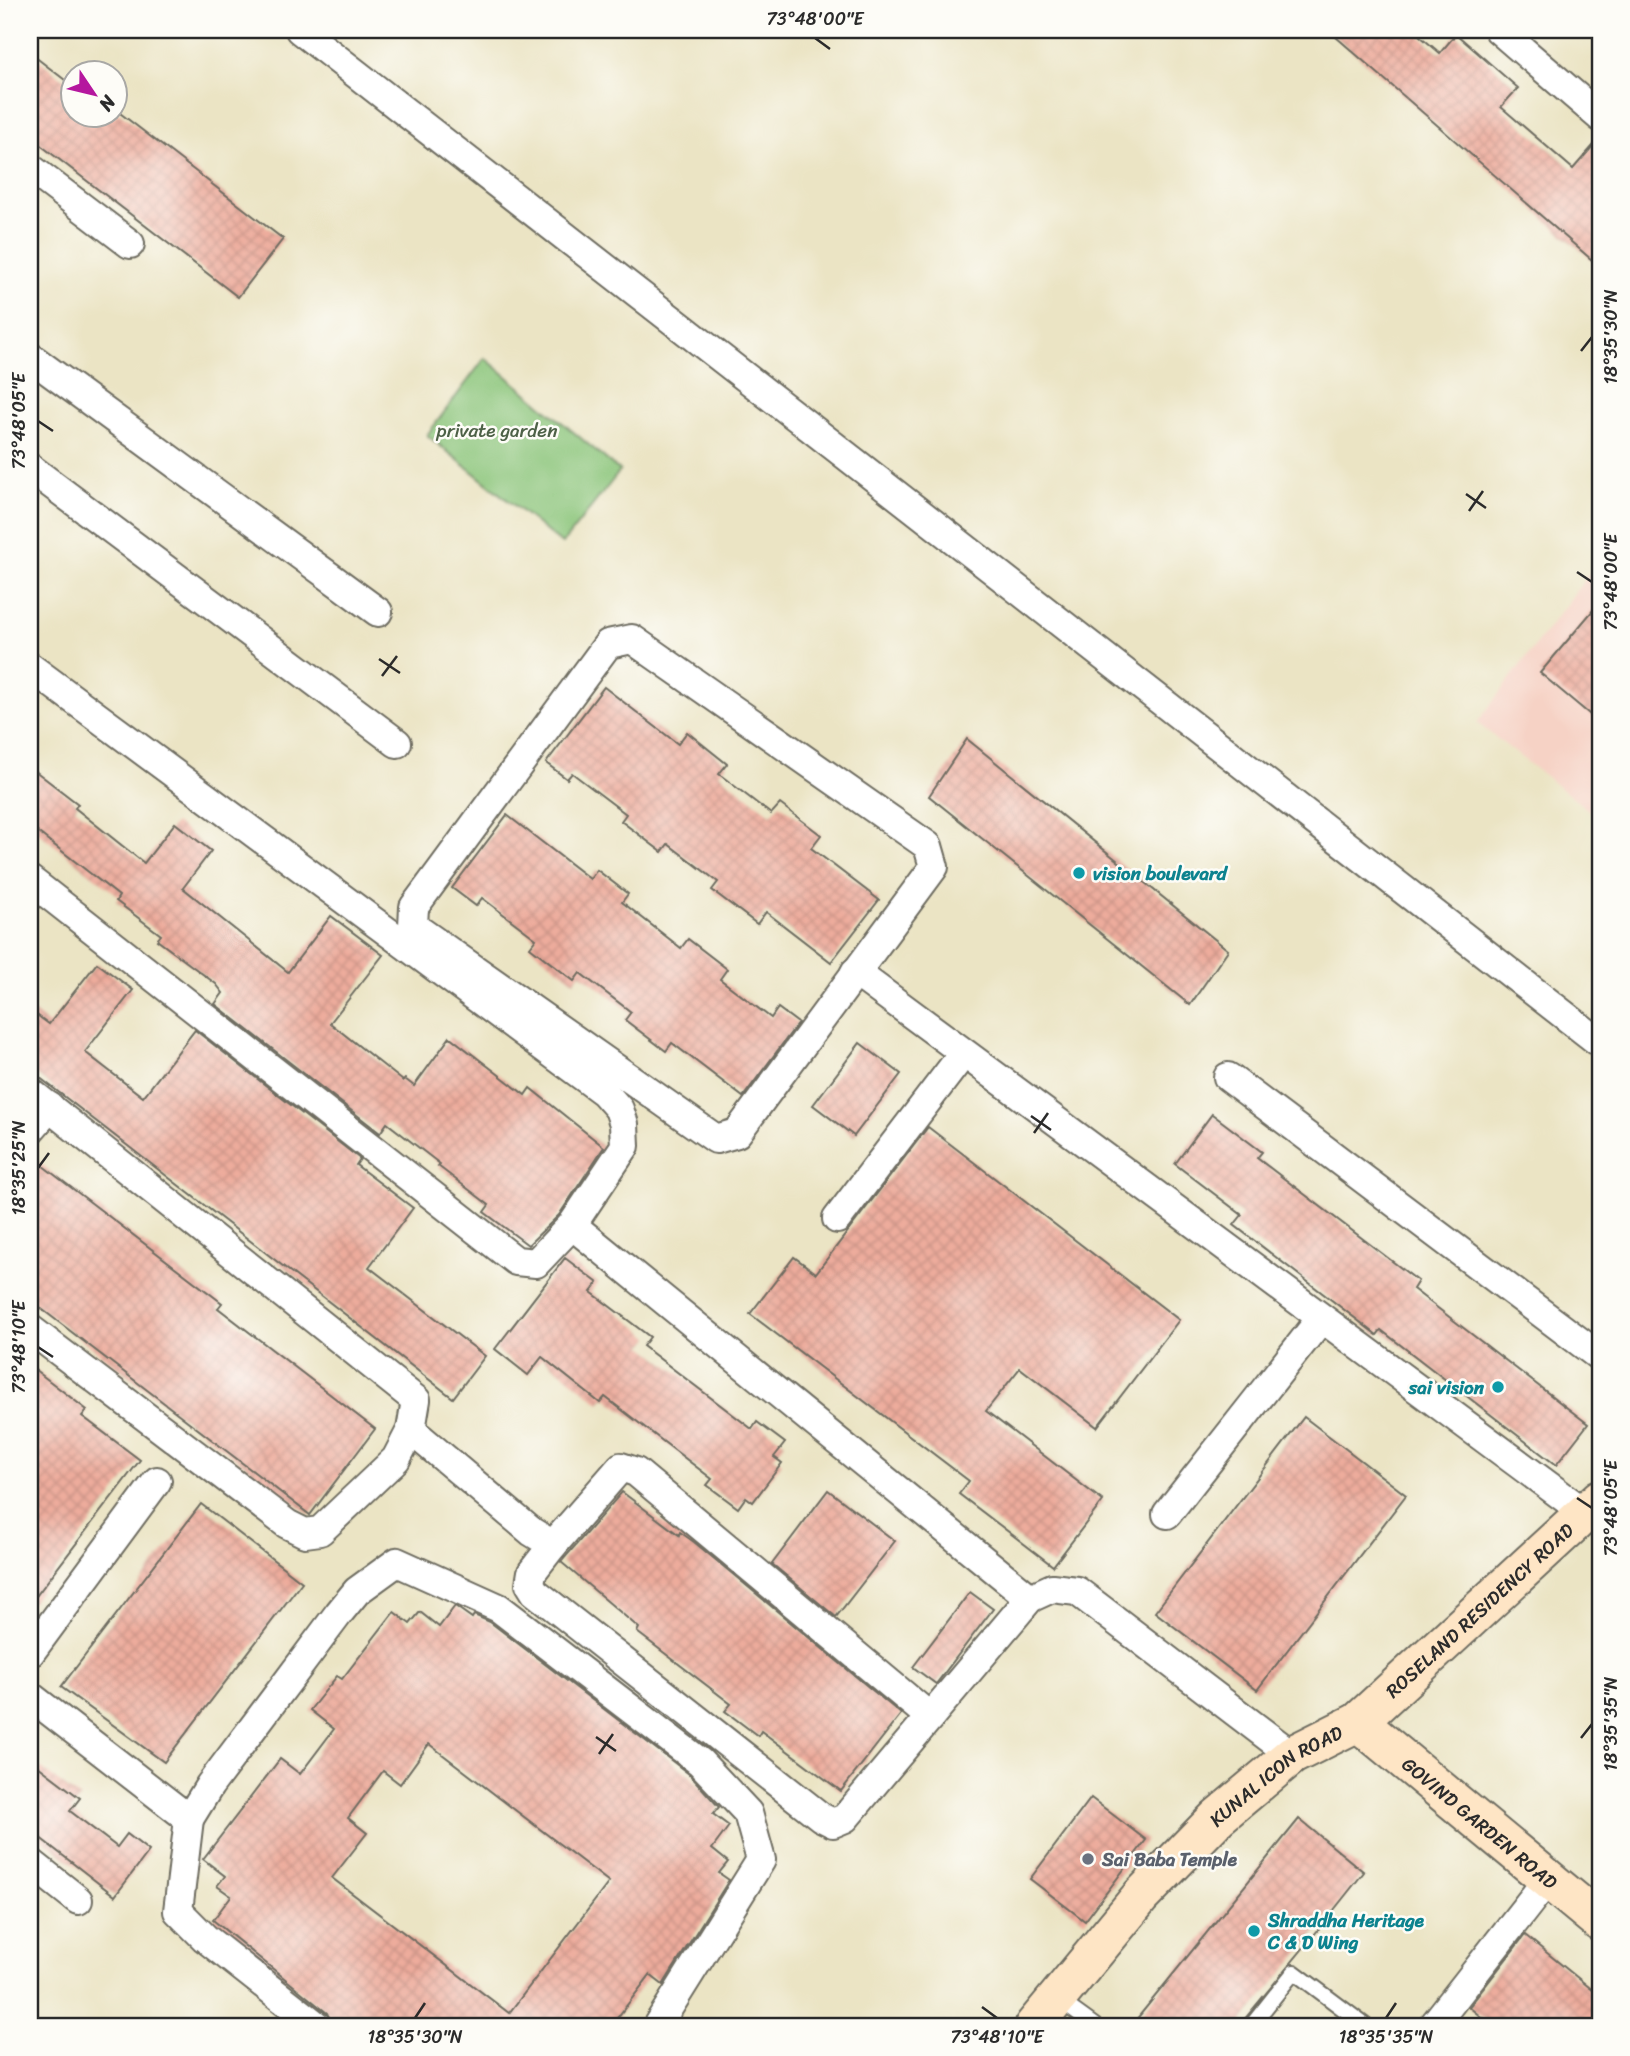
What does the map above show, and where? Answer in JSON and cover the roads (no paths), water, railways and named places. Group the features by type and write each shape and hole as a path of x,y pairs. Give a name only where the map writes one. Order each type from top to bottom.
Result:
{"street":[{"path":"300,30 1600,1043"},
{"path":"1499,30 1600,117"},
{"path":"30,168 130,244"},
{"path":"30,357 378,612"},
{"path":"30,468 397,743"},
{"path":"632,639 928,846 934,867 855,972 737,1133 716,1139 413,926 414,907 608,644 632,639"},
{"path":"30,667 604,1092 619,1109 624,1124 625,1146 572,1225 536,1263 516,1261 30,880"},
{"path":"855,972 1320,1320 1592,1506"},
{"path":"837,1219 963,1054"},
{"path":"1228,1077 1600,1357"},
{"path":"30,1130 40,1100 416,1400 411,1430 396,1459 320,1531 305,1533 287,1524 30,1329"},
{"path":"572,1225 1030,1598"},
{"path":"1167,1514 1320,1320"},
{"path":"411,1430 532,1532 553,1545"},
{"path":"930,1717 636,1472 621,1467 532,1572 530,1584 535,1592 821,1817 833,1823 845,1818 930,1717 1030,1598 1052,1588 1077,1591 1292,1755"},
{"path":"30,1653 157,1481"},
{"name":"ROSELAND RESIDENCY ROAD","path":"1358,1722 1592,1506"},
{"path":"317,2026 205,1938 178,1911 189,1819 210,1785 339,1612 357,1591 397,1562 499,1608 701,1762 748,1813 761,1860 657,2026"},
{"path":"30,1696 189,1819"},
{"name":"KUNAL ICON ROAD","path":"1046,2012 1142,1896 1218,1817 1292,1755 1358,1722"},
{"name":"GOVIND GARDEN ROAD","path":"1358,1722 1600,1922"},
{"path":"30,1862 78,1900"},
{"path":"1433,2026 1548,1879"}],"lane":[{"path":"1251,2026 1294,1972 1366,2026"},
{"path":"1046,2012 1095,2026"}],"place":[{"name":"vision boulevard","path":"1079,873"},
{"name":"sai vision","path":"1498,1387"},
{"name":"Sai Baba Temple","path":"1088,1859"},
{"name":"Shraddha Heritage C & D Wing","path":"1254,1931"}],"park label":[{"name":"private garden","path":"497,430"}]}
